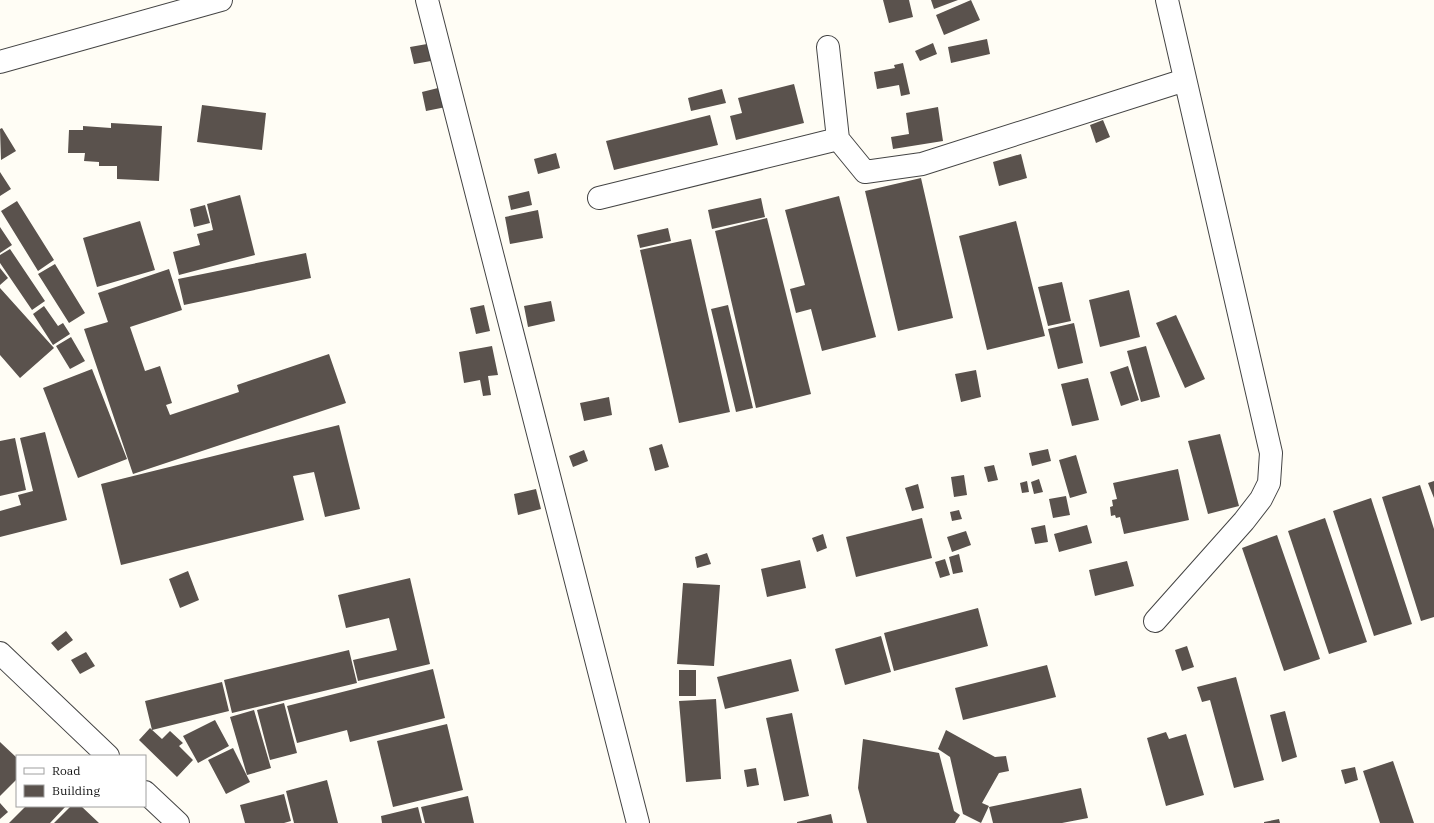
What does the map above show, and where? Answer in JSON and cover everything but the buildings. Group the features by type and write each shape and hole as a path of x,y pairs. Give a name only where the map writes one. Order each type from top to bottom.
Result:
{"street":[{"path":"0,62 221,0"},
{"path":"427,0 638,823"},
{"path":"1155,622 1244,521 1261,499 1269,483 1271,453 1167,0"},
{"path":"828,47 838,139 865,172 922,164 1185,80"},
{"path":"599,198 838,139"},
{"path":"0,653 107,755"},
{"path":"146,793 178,823"}]}
